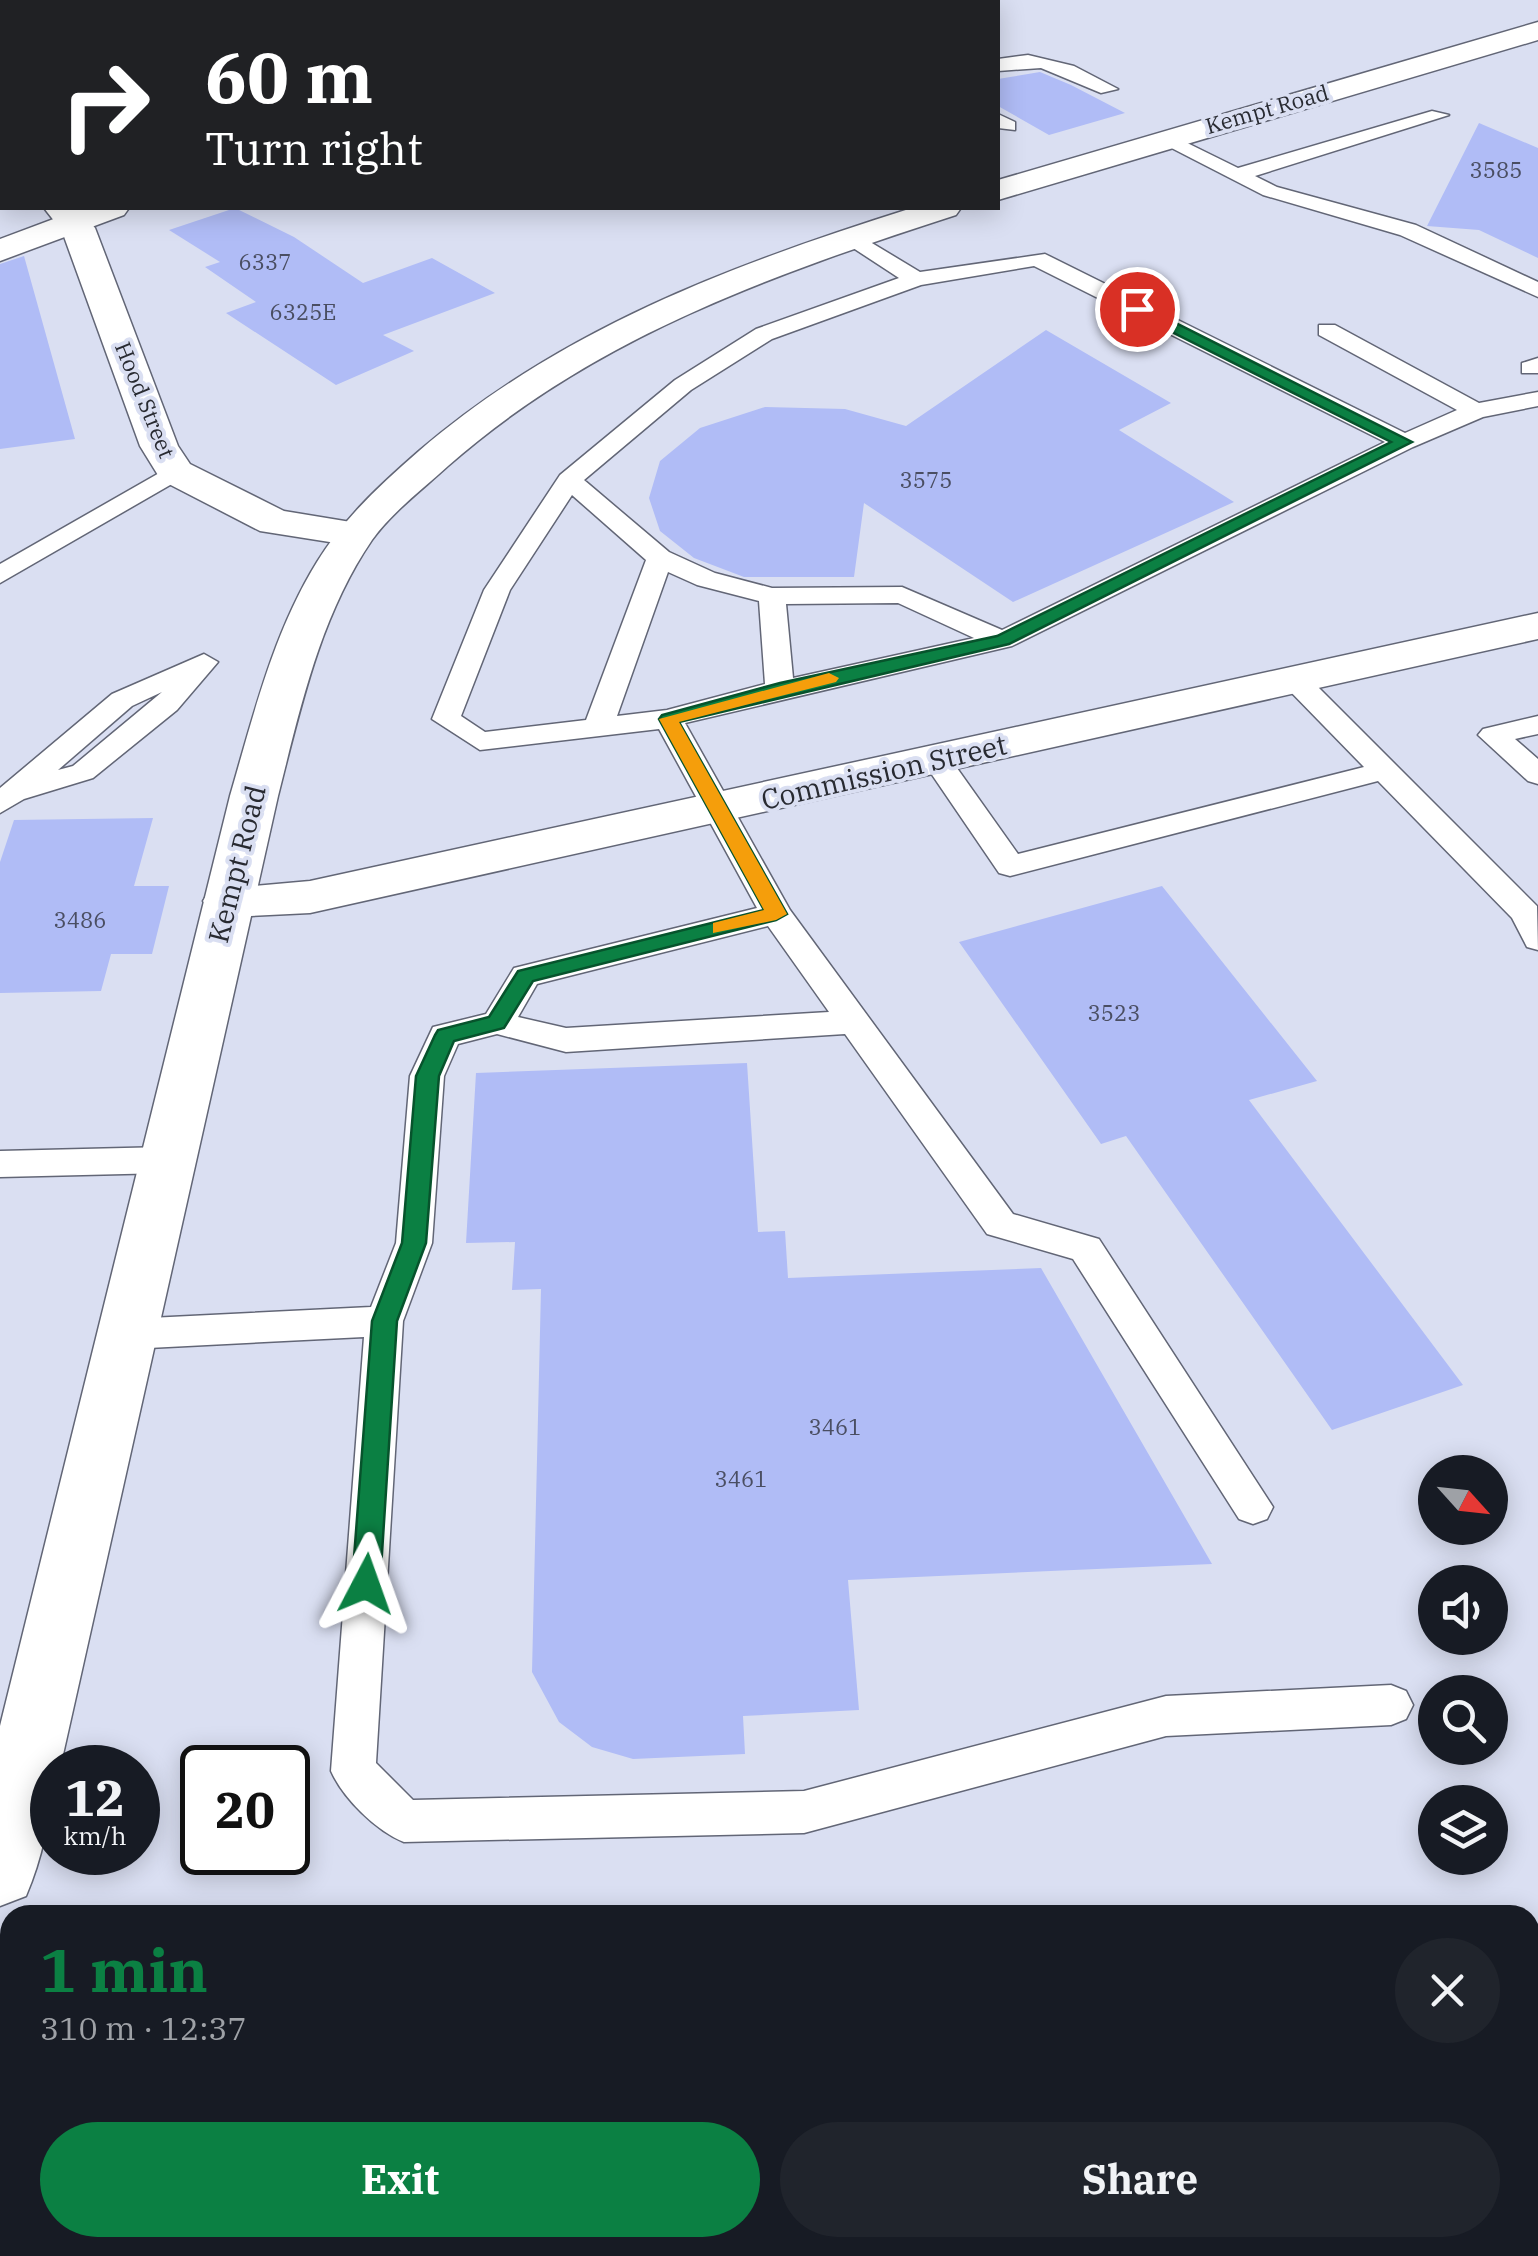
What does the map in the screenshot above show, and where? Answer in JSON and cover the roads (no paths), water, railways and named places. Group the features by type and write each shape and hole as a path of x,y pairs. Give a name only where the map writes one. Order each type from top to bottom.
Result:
{"street":[{"name":"Kempt Road","path":"1000,189 1538,30"},
{"path":"0,251 68,215 99,210"},
{"name":"Kempt Road","path":"0,1872 228,901 295,649 355,534 437,454 502,402 582,348 699,292 938,210"},
{"name":"Hood Street","path":"68,215 159,446 175,472 274,522 355,534"},
{"name":"Commission Street","path":"228,901 310,897 1535,630"}],"lane":[{"path":"1000,64 1022,58 1044,60 1108,89"},
{"path":"1235,175 1440,115"},
{"path":"1164,138 1270,191 1408,230 1538,290"},
{"path":"852,237 916,279"},
{"path":"1404,442 1037,259 916,279 764,334 683,385 569,480 497,590 446,719 480,740 668,719 780,689 1002,640 1404,442 1476,411 1538,399"},
{"path":"1326,330 1476,411"},
{"path":"0,575 175,472"},
{"path":"569,480 660,558 706,578 772,596 902,595 1002,640"},
{"path":"599,725 660,558"},
{"path":"772,596 780,689"},
{"path":"204,662 167,704 83,772 6,799 122,700 204,662"},
{"path":"1295,680 1526,913 1538,939"},
{"path":"668,719 776,914 1000,1224 1086,1249 1253,1506"},
{"path":"1538,725 1494,735 1538,775"},
{"path":"937,760 1010,866 1382,771"},
{"path":"497,1023 526,976 776,914"},
{"path":"853,1022 566,1040 497,1023 446,1035 428,1076 414,1243 384,1321 353,1771 404,1821 804,1812 1166,1716 1391,1705"},
{"path":"0,1164 166,1160"},
{"path":"129,1334 384,1321"}]}
